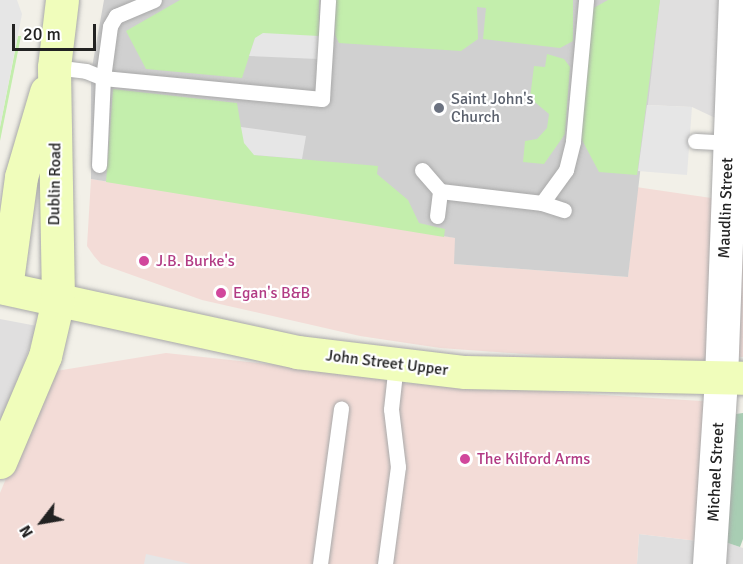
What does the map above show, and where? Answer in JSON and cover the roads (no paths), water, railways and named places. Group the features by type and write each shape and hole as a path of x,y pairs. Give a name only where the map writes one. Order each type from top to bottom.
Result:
{"main road":[{"name":"Dublin Road","path":"0,462 45,357 58,300 54,67 62,0"},
{"name":"Dublin Road","path":"3,288 21,177 54,67"},
{"path":"0,204 21,177"},
{"name":"John Street Upper","path":"3,288 297,352 347,368 396,364 465,372 732,379"}],"street":[{"name":"Maudlin Street","path":"732,379 735,0"},
{"name":"Michael Street","path":"709,564 732,379"}],"lane":[{"path":"99,165 102,78 110,26 116,16 154,0"},
{"path":"54,67 86,71 102,78 322,99 328,0"},
{"path":"542,203 566,170 573,141 586,0"},
{"path":"695,141 733,154"},
{"path":"422,170 440,191 542,203 564,210"},
{"path":"437,216 440,191"},
{"path":"385,564 398,467 391,409 396,364"},
{"path":"320,564 341,408"}],"place":[{"name":"Saint John's Church","path":"439,108"},
{"name":"J.B. Burke's","path":"144,261"},
{"name":"Egan's B&B","path":"221,293"},
{"name":"The Kilford Arms","path":"465,459"}]}
